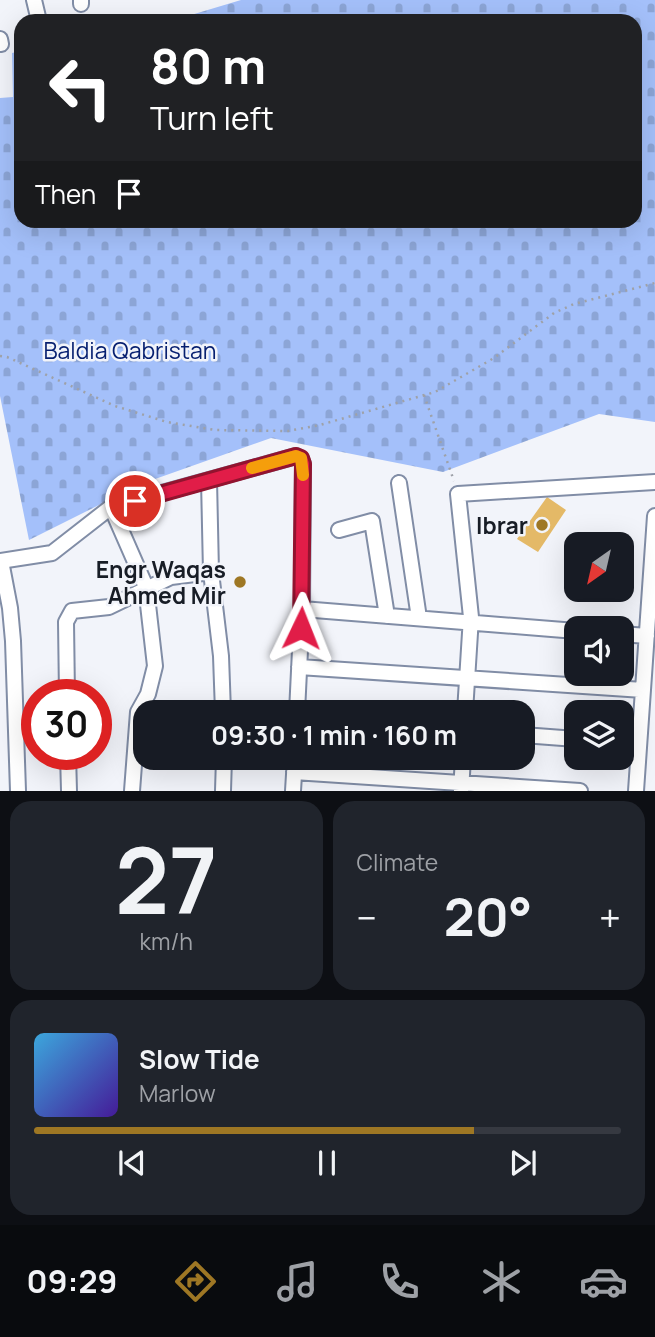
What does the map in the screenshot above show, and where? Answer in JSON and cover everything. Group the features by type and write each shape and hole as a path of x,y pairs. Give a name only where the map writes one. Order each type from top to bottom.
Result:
{"street":[{"path":"18,791 13,641 10,608 0,561 52,554 111,508 296,456 301,458 303,464 302,609 298,700"},
{"path":"209,480 211,572 222,700"},
{"path":"466,700 470,622 458,494 655,481"},
{"path":"399,483 419,618"},
{"path":"111,508 146,587 155,666 148,694 138,712 132,791"},
{"path":"636,791 647,636 652,617 655,516"},
{"path":"339,530 372,522 387,616"},
{"path":"67,679 66,622 72,611 109,607 171,577 211,572"},
{"path":"302,609 564,630"},
{"path":"634,635 647,636"},
{"path":"299,667 643,690"},
{"path":"535,736 564,738"},
{"path":"634,743 639,743"},
{"path":"68,770 69,791"},
{"path":"223,791 224,770"},
{"path":"293,791 294,770"},
{"path":"332,770 461,787 580,791"}],"path":[{"path":"0,356 115,406 167,422 215,430 288,431 320,425 435,392 473,371 554,313 574,304 655,283"},
{"path":"424,395 458,494"}],"green space":[{"name":"Baldia Qabristan","path":"241,0 655,0 655,422 599,414 443,472 271,438 141,484 29,540 0,396 0,98 13,97 12,53 14,53 14,228 642,228 642,14 194,14"}],"building":[{"name":"Ibrar","path":"547,497 566,510 538,552 517,539"}],"slow traffic":[{"path":"252,468 296,456 301,458 303,475"}],"place":[{"name":"Ibrar","path":"542,525"},
{"name":"Engr Waqas Ahmed Mir","path":"240,582"}],"route":[{"path":"135,501 296,456 301,458 301,628"}]}
